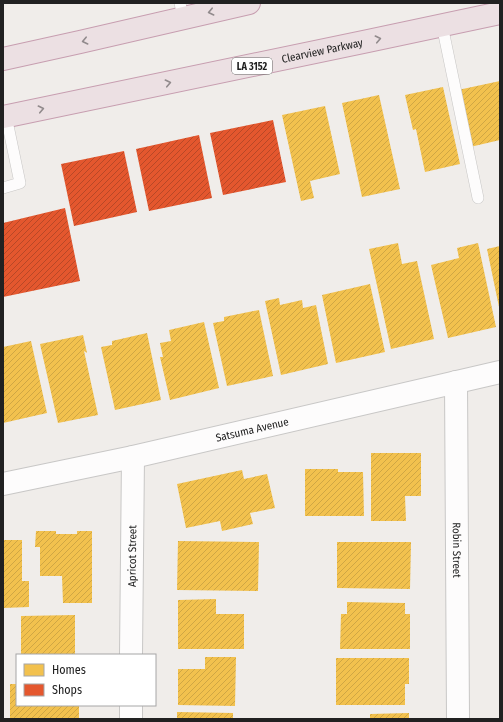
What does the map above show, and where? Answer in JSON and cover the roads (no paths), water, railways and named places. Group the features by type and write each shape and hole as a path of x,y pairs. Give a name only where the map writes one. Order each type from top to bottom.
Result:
{"highway":[{"path":"3,59 80,42 181,11 249,3"},
{"name":"Clearview Parkway","path":"4,117 500,13"}],"street":[{"name":"Satsuma Avenue","path":"3,484 133,457 500,372"},
{"name":"Robin Street","path":"456,382 458,719"},
{"name":"Apricot Street","path":"131,654 133,457"},
{"path":"131,706 131,719"}],"lane":[{"path":"442,26 478,198"},
{"path":"3,188 20,183 4,117"}]}
